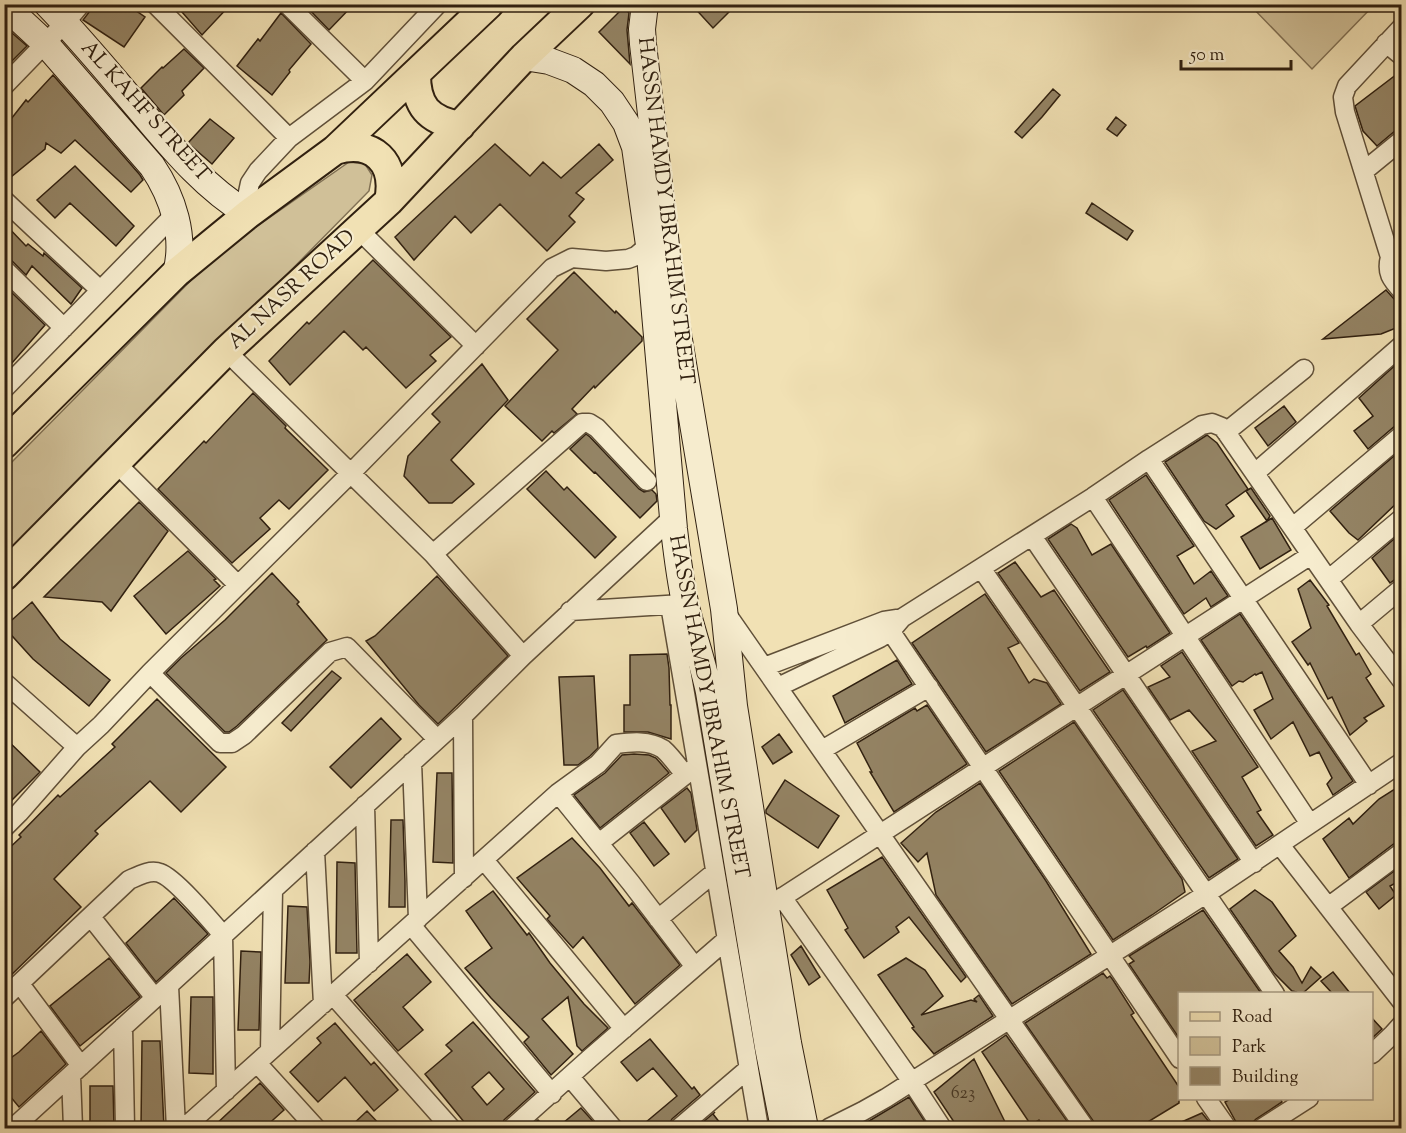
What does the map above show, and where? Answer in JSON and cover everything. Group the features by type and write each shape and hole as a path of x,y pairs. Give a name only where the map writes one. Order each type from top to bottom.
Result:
{"main road":[{"name":"AL KAHF STREET","path":"4,4 45,44 152,166 162,181 175,214 180,245 180,261 176,273"},
{"name":"AL KAHF STREET","path":"47,4 73,14 191,169 220,194 249,213"},
{"path":"4,444 176,273 249,213 335,150 489,4"},
{"name":"AL NASR ROAD","path":"4,576 226,351 389,201 524,57 580,4"},
{"name":"HASSN HAMDY IBRAHIM STREET","path":"645,4 642,29 663,300 674,516 680,574 678,605 704,669 709,692 768,1047 784,1128"},
{"name":"HASSN HAMDY IBRAHIM STREET","path":"524,57 549,61 573,70 594,84 612,102 626,123 635,147 649,245 708,511 724,609 734,706 774,902 788,1043 805,1128"},
{"path":"416,74 416,89 421,104 431,115 445,123 460,126"},
{"path":"335,150 362,147 379,157 390,174 392,187 389,201"},
{"path":"674,516 678,508 685,503 694,502 702,505 708,511"}],"street":[{"path":"155,4 289,138"},
{"path":"287,4 365,81"},
{"path":"249,213 247,197 250,183 258,171 289,138 365,81 432,6"},
{"path":"4,86 73,14"},
{"path":"1401,27 1347,86 1343,97 1345,112 1364,171 1396,251 1388,265 1392,279 1401,291"},
{"path":"1386,43 1401,56"},
{"path":"1364,171 1401,140"},
{"path":"4,200 100,290"},
{"path":"4,389 175,214"},
{"path":"358,229 476,346"},
{"path":"4,828 77,747 552,268 572,258 606,261 628,259 636,256 649,245"},
{"path":"4,269 64,328"},
{"path":"1254,473 1401,346"},
{"path":"226,351 433,554 523,656"},
{"path":"1226,432 1304,369"},
{"path":"433,554 582,423 589,423 597,428 647,481"},
{"path":"764,667 892,624 1149,459 1207,423 1212,423 1217,424 1226,432 1401,681"},
{"path":"1293,527 1401,435"},
{"path":"1149,459 1369,785"},
{"path":"116,463 238,585"},
{"path":"1093,497 1310,824"},
{"path":"21,1125 76,1070 463,716 570,611 674,516"},
{"path":"1329,579 1401,518"},
{"path":"1032,536 1254,863"},
{"path":"942,1128 912,1082 774,902 1311,555"},
{"path":"981,568 1274,992"},
{"path":"1359,624 1401,588"},
{"path":"570,611 678,605 691,770 715,872 759,1128"},
{"path":"724,609 1085,1128"},
{"path":"778,687 880,638 892,624"},
{"path":"892,624 929,687 1178,1058"},
{"path":"150,674 220,743 232,743 244,735 330,652 347,647 437,739"},
{"path":"4,682 77,747"},
{"path":"822,750 929,687"},
{"path":"463,716 464,878"},
{"path":"186,1127 558,794 598,764 616,744 646,743 662,749 691,770"},
{"path":"412,762 414,922 552,1094"},
{"path":"829,1128 863,1112 1110,956 1254,863 1401,762"},
{"path":"598,843 691,770"},
{"path":"558,794 696,967"},
{"path":"365,805 369,963"},
{"path":"1280,845 1401,1002"},
{"path":"315,851 328,999 451,1128"},
{"path":"1328,907 1401,852"},
{"path":"484,860 624,1029"},
{"path":"4,998 129,880 144,873 159,872 174,881 223,935 226,1091"},
{"path":"658,919 715,872"},
{"path":"273,890 264,1057 316,1128"},
{"path":"91,917 155,998"},
{"path":"512,1128 726,940"},
{"path":"20,984 76,1070 73,1128"},
{"path":"169,986 186,1127"},
{"path":"1373,1052 1401,1024"},
{"path":"123,1028 125,1128"},
{"path":"1373,1064 1401,1040"},
{"path":"679,1128 748,1069"},
{"path":"570,1077 613,1128"},
{"path":"1207,1100 1227,1128"},
{"path":"1262,1128 1306,1100"},
{"path":"1279,1128 1321,1100"}],"green space":[{"path":"1250,5 1374,5 1312,69"},
{"path":"349,162 365,164 372,175 369,191 5,561 5,469 216,255"}],"building":[{"path":"92,4 126,4 145,17 124,47 83,20"},
{"path":"175,4 231,4 202,35"},
{"path":"304,4 354,4 329,30"},
{"path":"691,4 737,4 713,28"},
{"path":"624,7 629,13 627,30 630,64 599,32"},
{"path":"281,13 311,44 272,95 237,66"},
{"path":"4,26 27,46 4,69"},
{"path":"184,49 204,68 182,91 184,95 164,115 141,88"},
{"path":"1401,71 1401,129 1395,131 1377,146 1363,131 1355,106"},
{"path":"53,75 140,175 143,180 131,192 75,140 61,153 46,143 45,149 11,177 4,170 4,128 26,100 28,102"},
{"path":"1053,89 1060,95 1022,138 1015,132"},
{"path":"1116,117 1126,125 1117,136 1107,129"},
{"path":"210,119 234,138 212,164 188,143"},
{"path":"495,144 530,176 543,162 561,178 599,144 613,160 576,193 584,199 569,216 575,222 547,251 500,204 471,233 455,216 414,260 395,237"},
{"path":"75,166 134,226 116,246 70,203 55,218 37,200"},
{"path":"1092,203 1133,231 1127,240 1086,213"},
{"path":"4,223 26,246 28,244 43,256 44,253 82,288 71,304 32,266 26,275 12,261 4,258"},
{"path":"373,260 451,337 430,355 436,361 406,388 366,347 363,350 344,331 290,385 269,361"},
{"path":"574,272 642,337 642,341 572,409 577,414 554,433 552,431 542,441 505,406 558,350 527,319"},
{"path":"4,285 45,325 12,363 4,357"},
{"path":"1386,290 1394,299 1401,302 1401,326 1381,334 1323,339"},
{"path":"1401,360 1401,424 1395,426 1368,449 1354,431 1373,416 1359,398"},
{"path":"482,364 508,400 451,460 474,484 452,503 429,503 404,476 408,456 440,422 432,414"},
{"path":"253,393 328,470 289,509 279,500 260,518 270,529 232,563 158,489"},
{"path":"1284,406 1296,422 1268,446 1255,428"},
{"path":"586,434 639,489 644,492 652,490 656,494 657,501 640,518 570,449"},
{"path":"1207,435 1217,443 1248,489 1226,505 1234,516 1216,529 1204,521 1165,462"},
{"path":"1401,450 1401,499 1358,540 1330,511"},
{"path":"546,471 564,490 567,487 616,537 595,558 527,489"},
{"path":"1146,475 1194,546 1177,556 1194,584 1211,571 1228,596 1211,607 1206,598 1184,614 1109,500"},
{"path":"1251,488 1270,516 1267,521 1246,491"},
{"path":"139,502 168,531 111,611 102,602 44,597"},
{"path":"1272,518 1291,550 1260,569 1241,537"},
{"path":"1071,524 1077,528 1092,555 1111,544 1170,633 1128,657 1048,539"},
{"path":"1401,533 1401,575 1390,583 1372,558"},
{"path":"188,551 220,586 166,634 134,596"},
{"path":"1015,562 1041,597 1054,590 1110,672 1080,691 998,573"},
{"path":"272,573 299,602 297,604 327,640 237,726 225,732 166,673 225,620"},
{"path":"437,576 508,656 438,724 419,705 366,641 375,636"},
{"path":"1310,580 1329,605 1327,606 1356,655 1359,653 1371,674 1366,678 1384,706 1364,718 1367,721 1350,735 1332,697 1328,699 1310,663 1308,665 1292,642 1311,628 1298,589"},
{"path":"985,594 1019,643 1008,648 1029,683 1034,679 1047,683 1061,704 986,752 912,643"},
{"path":"32,602 60,639 110,680 89,706 33,659 4,627"},
{"path":"1240,614 1353,781 1333,795 1327,784 1332,778 1319,752 1310,756 1293,722 1271,739 1254,710 1273,699 1262,672 1232,686 1201,640"},
{"path":"1182,652 1258,767 1242,777 1261,810 1257,812 1273,835 1256,846 1192,751 1216,741 1189,710 1170,720 1148,687 1170,677 1161,666"},
{"path":"667,654 671,739 648,732 624,732 624,705 630,705 630,655"},
{"path":"897,660 912,684 845,723 833,696"},
{"path":"332,671 341,678 291,731 282,723"},
{"path":"594,676 598,748 578,765 564,765 559,677"},
{"path":"1123,690 1238,859 1209,878 1093,710"},
{"path":"157,699 226,767 181,812 150,781 95,831 98,834 54,879 81,907 4,982 4,853 58,795 60,797 115,747 112,744"},
{"path":"927,705 967,764 894,812 870,772 872,772 857,743 915,708 917,711"},
{"path":"381,718 401,739 351,788 330,767"},
{"path":"1074,722 1182,879 1185,892 1113,940 999,771"},
{"path":"779,734 792,752 773,764 762,747"},
{"path":"4,737 40,772 4,808"},
{"path":"634,754 656,758 669,773 600,828 574,795 605,773 622,755"},
{"path":"437,773 452,773 453,863 433,862"},
{"path":"785,780 839,816 818,848 766,813"},
{"path":"980,783 1046,881 1091,954 1012,1004 936,895 927,853 918,862 901,843 936,812"},
{"path":"1401,785 1401,841 1395,843 1349,878 1323,839 1349,818 1353,824 1379,799"},
{"path":"687,788 691,793 697,830 685,842 661,808"},
{"path":"391,820 403,820 405,907 389,907"},
{"path":"644,822 669,854 654,866 630,833"},
{"path":"572,838 600,868 629,906 632,903 680,965 635,1004 583,937 573,948 547,919 550,916 517,878"},
{"path":"882,857 966,977 961,982 909,917 896,927 899,932 864,958 845,930 848,928 827,890"},
{"path":"337,862 355,863 357,953 336,953"},
{"path":"1401,866 1401,880 1390,886 1396,895 1379,909 1366,892"},
{"path":"1255,890 1272,902 1296,936 1279,951 1293,967 1302,983 1311,967 1321,977 1304,992 1292,991 1274,973 1230,909"},
{"path":"493,891 584,1004 608,1028 582,1051 577,1046 568,997 542,1019 573,1054 551,1075 524,1042 529,1037 465,968 492,948 466,911"},
{"path":"174,898 208,934 156,982 126,943"},
{"path":"288,906 307,907 309,983 285,983"},
{"path":"1203,910 1260,992 1178,992 1178,1037 1129,964 1134,961 1129,956"},
{"path":"801,946 820,977 809,985 791,955"},
{"path":"241,951 261,952 259,1030 238,1030"},
{"path":"407,954 431,982 403,1007 423,1030 398,1051 354,1000"},
{"path":"109,958 140,997 80,1046 50,1006"},
{"path":"906,958 925,970 943,996 921,1015 971,1000 977,1002 974,999 979,995 993,1016 934,1054 912,1028 914,1027 878,975"},
{"path":"1333,972 1349,992 1331,992 1321,981"},
{"path":"1103,973 1107,978 1110,976 1134,1013 1131,1015 1178,1086 1179,1103 1146,1123 1149,1128 1096,1128 1025,1023"},
{"path":"191,997 213,997 213,1074 189,1073"},
{"path":"1373,1019 1382,1029 1373,1037"},
{"path":"473,1022 535,1092 504,1120 501,1128 469,1128 425,1074 452,1051 446,1045","holes":["489,1072 504,1089 487,1105 472,1087"]},
{"path":"335,1023 371,1065 374,1062 398,1090 374,1111 345,1077 318,1102 290,1072 321,1043 317,1038"},
{"path":"41,1031 66,1064 19,1107 4,1089 4,1063"},
{"path":"1006,1035 1072,1128 1044,1128 1039,1120 1031,1125 982,1052"},
{"path":"650,1039 692,1089 694,1087 700,1095 672,1119 668,1128 639,1128 677,1096 653,1068 637,1081 621,1062"},
{"path":"142,1041 160,1041 164,1128 141,1128"},
{"path":"974,1059 1008,1128 958,1128 934,1092"},
{"path":"260,1083 284,1110 264,1128 212,1128"},
{"path":"90,1086 113,1086 114,1128 90,1128"},
{"path":"909,1097 929,1128 853,1128 869,1121"},
{"path":"1228,1100 1281,1100 1282,1102 1256,1119 1251,1128 1238,1128 1225,1102"},
{"path":"581,1108 599,1128 557,1128"},
{"path":"367,1111 383,1128 349,1128"},
{"path":"715,1112 713,1114 724,1128 696,1128"},
{"path":"1202,1113 1214,1128 1168,1128"},
{"path":"538,1120 546,1128 528,1128"}]}
